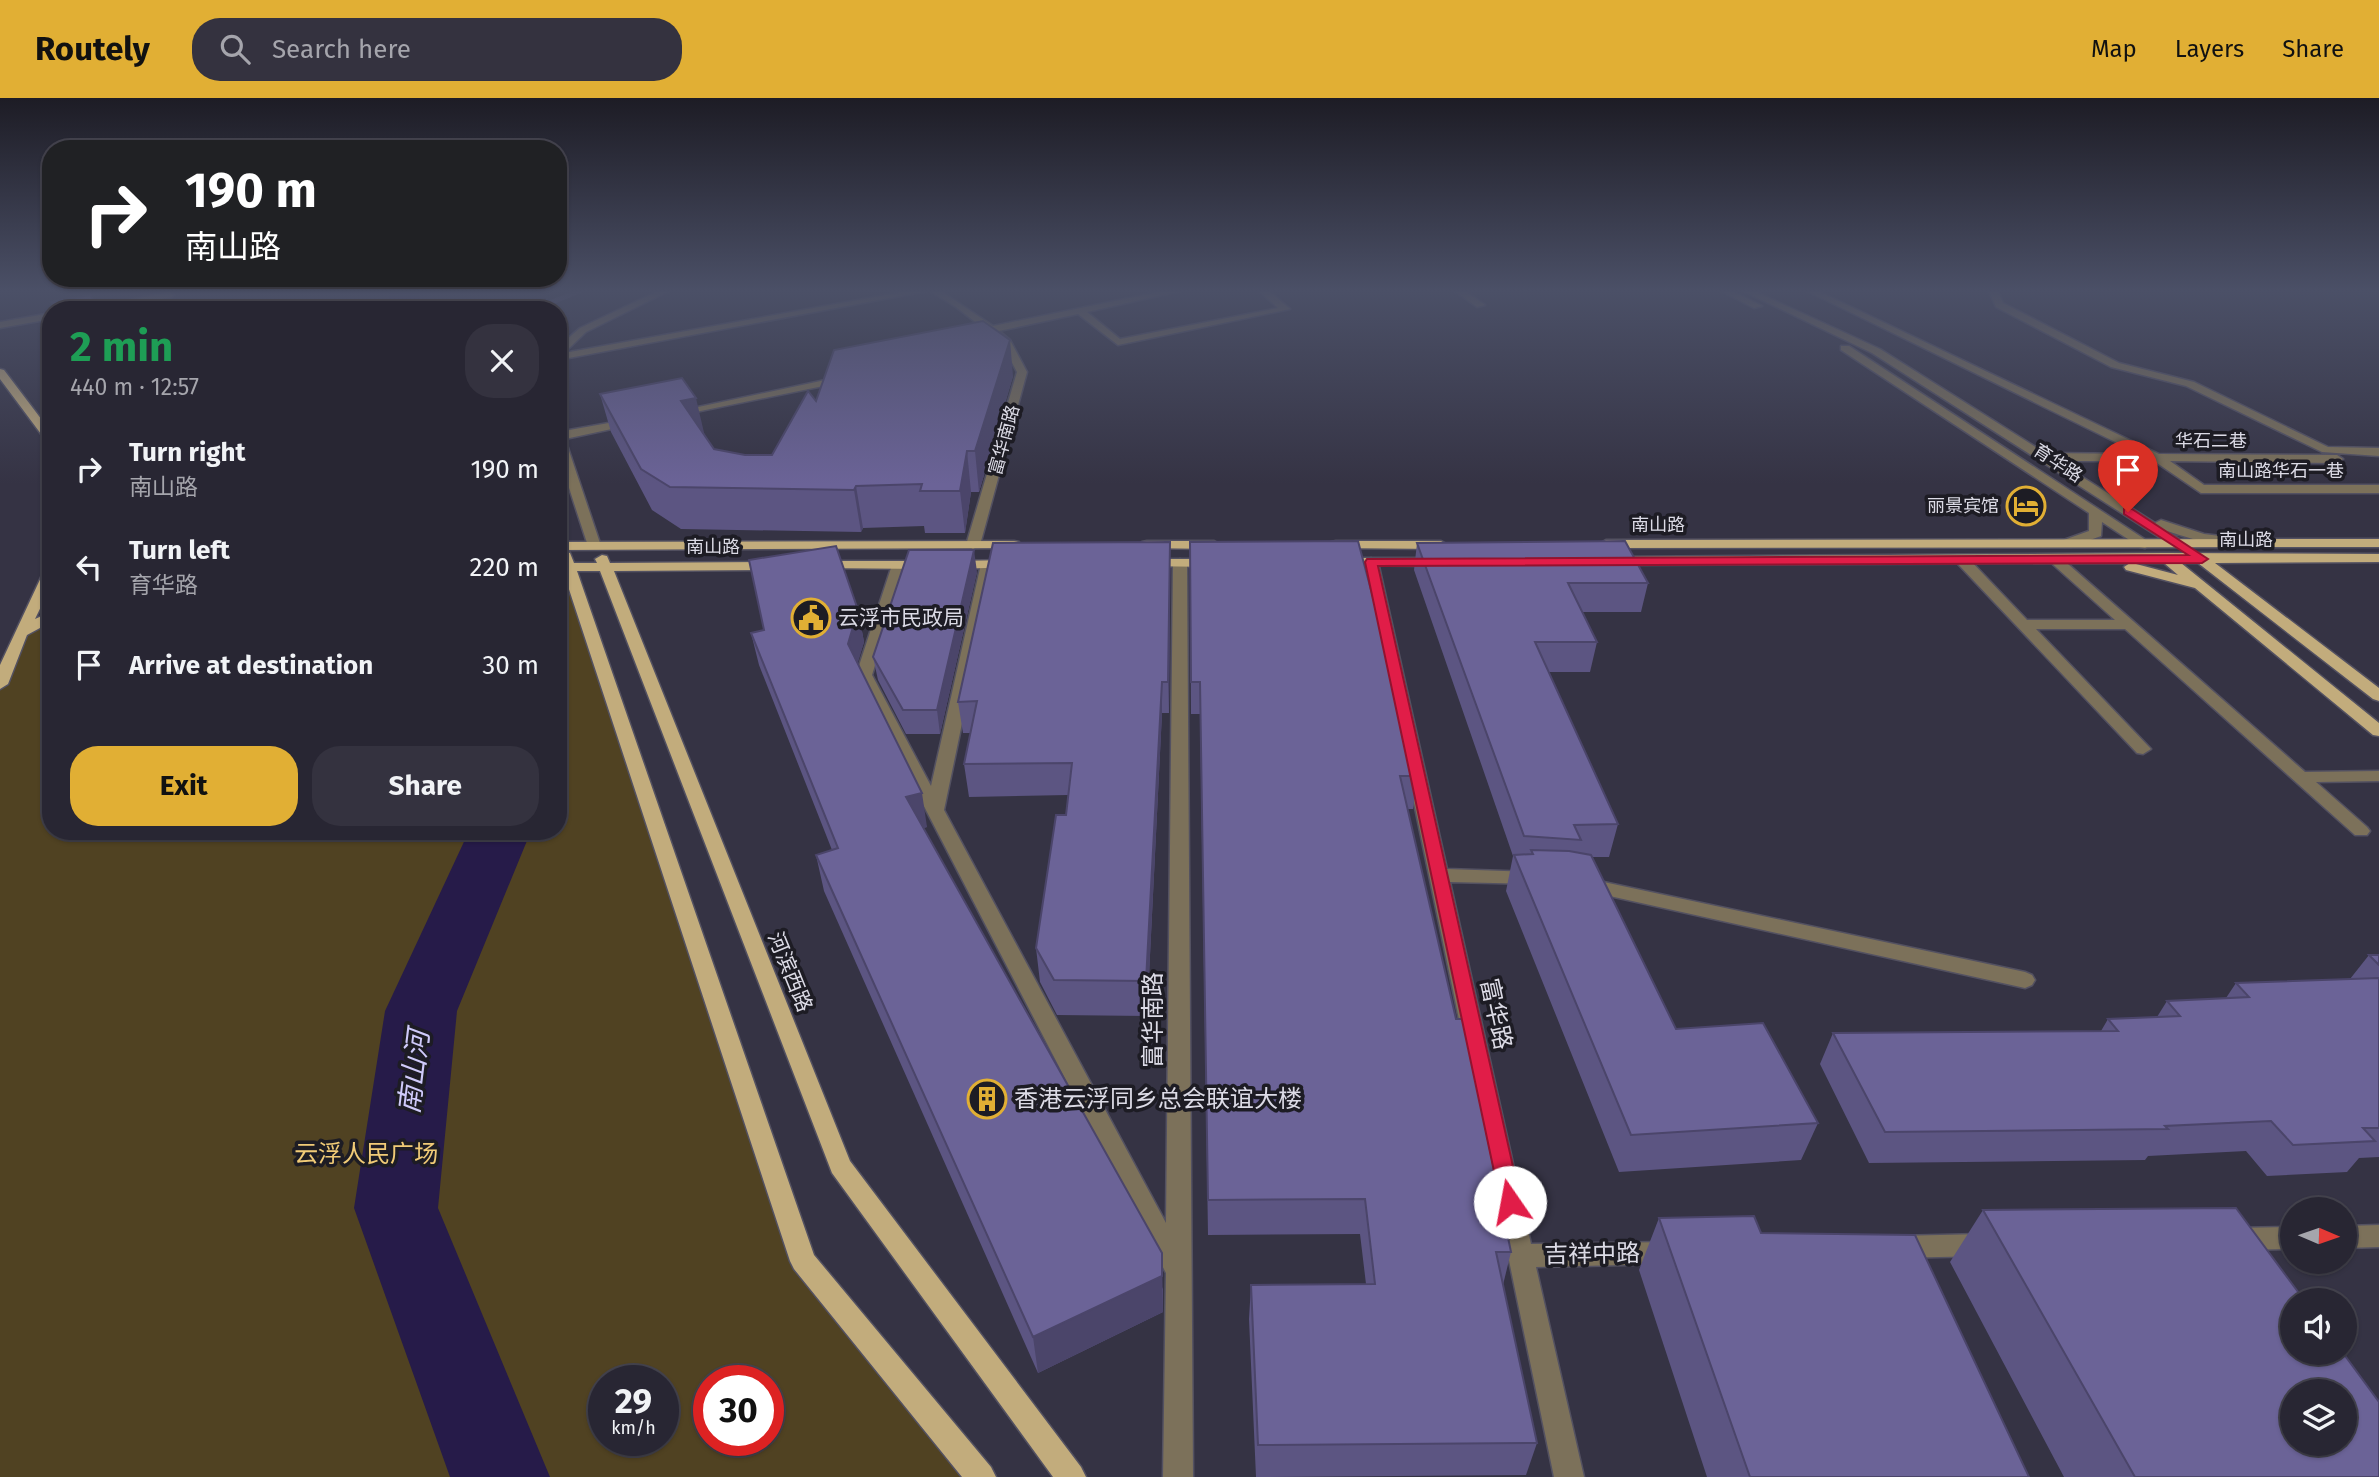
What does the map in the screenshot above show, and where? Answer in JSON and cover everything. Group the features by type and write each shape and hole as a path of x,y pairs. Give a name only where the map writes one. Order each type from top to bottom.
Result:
{"main road":[{"path":"0,372 42,428"},
{"name":"育华路","path":"2178,543 2379,696"},
{"name":"南山路","path":"1596,544 2379,543"},
{"name":"育华路","path":"2145,544 2168,559 2379,731"},
{"name":"南山路","path":"567,550 594,546 1029,545"},
{"path":"1126,545 1222,545"},
{"path":"1319,545 1457,545"},
{"name":"河滨西路","path":"594,546 606,566 841,1166 1071,1477"},
{"name":"南山路","path":"567,553 606,566 1029,564"},
{"name":"南山路","path":"1601,561 2379,558"},
{"path":"2253,598 2236,573 2243,565 2264,559"},
{"path":"2090,560 2144,569 2179,579 2216,598"},
{"path":"1330,562 1448,562"},
{"path":"1139,564 1235,563"},
{"path":"567,569 803,1261 981,1477"},
{"path":"0,684 42,589"},
{"path":"21,632 42,622"}],"street":[{"name":"富华南路","path":"974,545 1022,372 1013,355"},
{"name":"育华路","path":"1859,355 2145,544"},
{"name":"育华路","path":"1883,355 2178,543"},
{"name":"南山路华石一巷","path":"1944,355 2159,459 2202,489 2379,489"},
{"path":"2093,355 2115,365 2190,384 2326,450 2379,452"},
{"path":"668,414 858,376"},
{"path":"567,434 640,420"},
{"name":"华石二巷","path":"2043,457 2379,459"},
{"name":"河滨西路","path":"567,461 594,546"},
{"path":"2066,544 2096,533 2095,511"},
{"path":"2128,512 2202,538 2246,543"},
{"path":"2055,559 2361,831"},
{"path":"1962,560 2143,749"},
{"name":"富华路","path":"1371,562 1569,1477"},
{"name":"富华南路","path":"1178,1477 1180,563"},
{"path":"935,810 988,564"},
{"path":"899,565 863,675 1179,1271"},
{"path":"2023,624 2128,625"},
{"path":"2300,777 2379,776"},
{"path":"1439,876 1554,878 2025,980"},
{"path":"2357,1237 2379,1236"},
{"path":"2212,1240 2280,1238"},
{"path":"1887,1255 2010,1244"},
{"name":"吉祥中路","path":"1522,1256 1698,1252"}],"green space":[{"name":"云浮人民广场","path":"567,567 803,1261 981,1477 0,1477 0,684 21,632 42,621 42,840 567,840"}],"building":[{"path":"832,355 1005,355 975,451 967,451 960,491 920,491 922,484 856,486 854,490 670,487 641,469 600,394 682,378 696,398 681,401 714,449 745,455 772,455 808,391 816,401"},
{"path":"1358,541 1401,703 1417,776 1400,776 1456,1019 1469,1019 1491,1116 1483,1116 1511,1252 1496,1252 1537,1443 1258,1445 1251,1285 1375,1284 1365,1199 1208,1200 1200,682 1191,682 1190,542"},
{"path":"1625,541 1648,583 1568,583 1597,642 1535,642 1618,824 1574,825 1581,840 1524,836 1417,543"},
{"path":"1170,542 1168,682 1162,682 1146,981 1054,980 1036,948 1056,815 1066,815 1072,763 964,764 977,701 958,702 993,543"},
{"name":"香港云浮同乡总会联谊大楼","path":"836,546 858,610 848,644 922,793 906,797 1162,1253 1162,1276 1033,1337 816,855 838,848 751,633 764,630 749,560"},
{"path":"909,550 974,550 937,710 903,710 873,657"},
{"path":"1531,850 1569,851 1591,855 1676,1029 1763,1023 1818,1123 1631,1135 1514,855 1533,854"},
{"path":"2369,955 2379,955 2379,965"},
{"path":"2379,978 2379,1128 2363,1128 2375,1141 2293,1145 2271,1121 2165,1126 2168,1129 1885,1132 1833,1033 2118,1031 2108,1019 2180,1016 2167,1001 2249,997 2236,983"},
{"path":"2236,1208 2280,1268 2280,1274 2285,1274 2295,1288 2280,1288 2280,1365 2352,1365 2379,1402 2379,1477 2135,1477 1983,1210"},
{"path":"1754,1216 1761,1233 1915,1235 2029,1477 1750,1477 1659,1218"}],"waterway":[{"name":"南山河","path":"496,840 421,1011 396,1208 500,1477"}],"place":[{"name":"丽景宾馆","path":"2026,506"},
{"name":"云浮市民政局","path":"811,618"},
{"name":"香港云浮同乡总会联谊大楼","path":"987,1099"}],"route":[{"path":"1510,1202 1371,562 2202,559 2128,512"}]}
